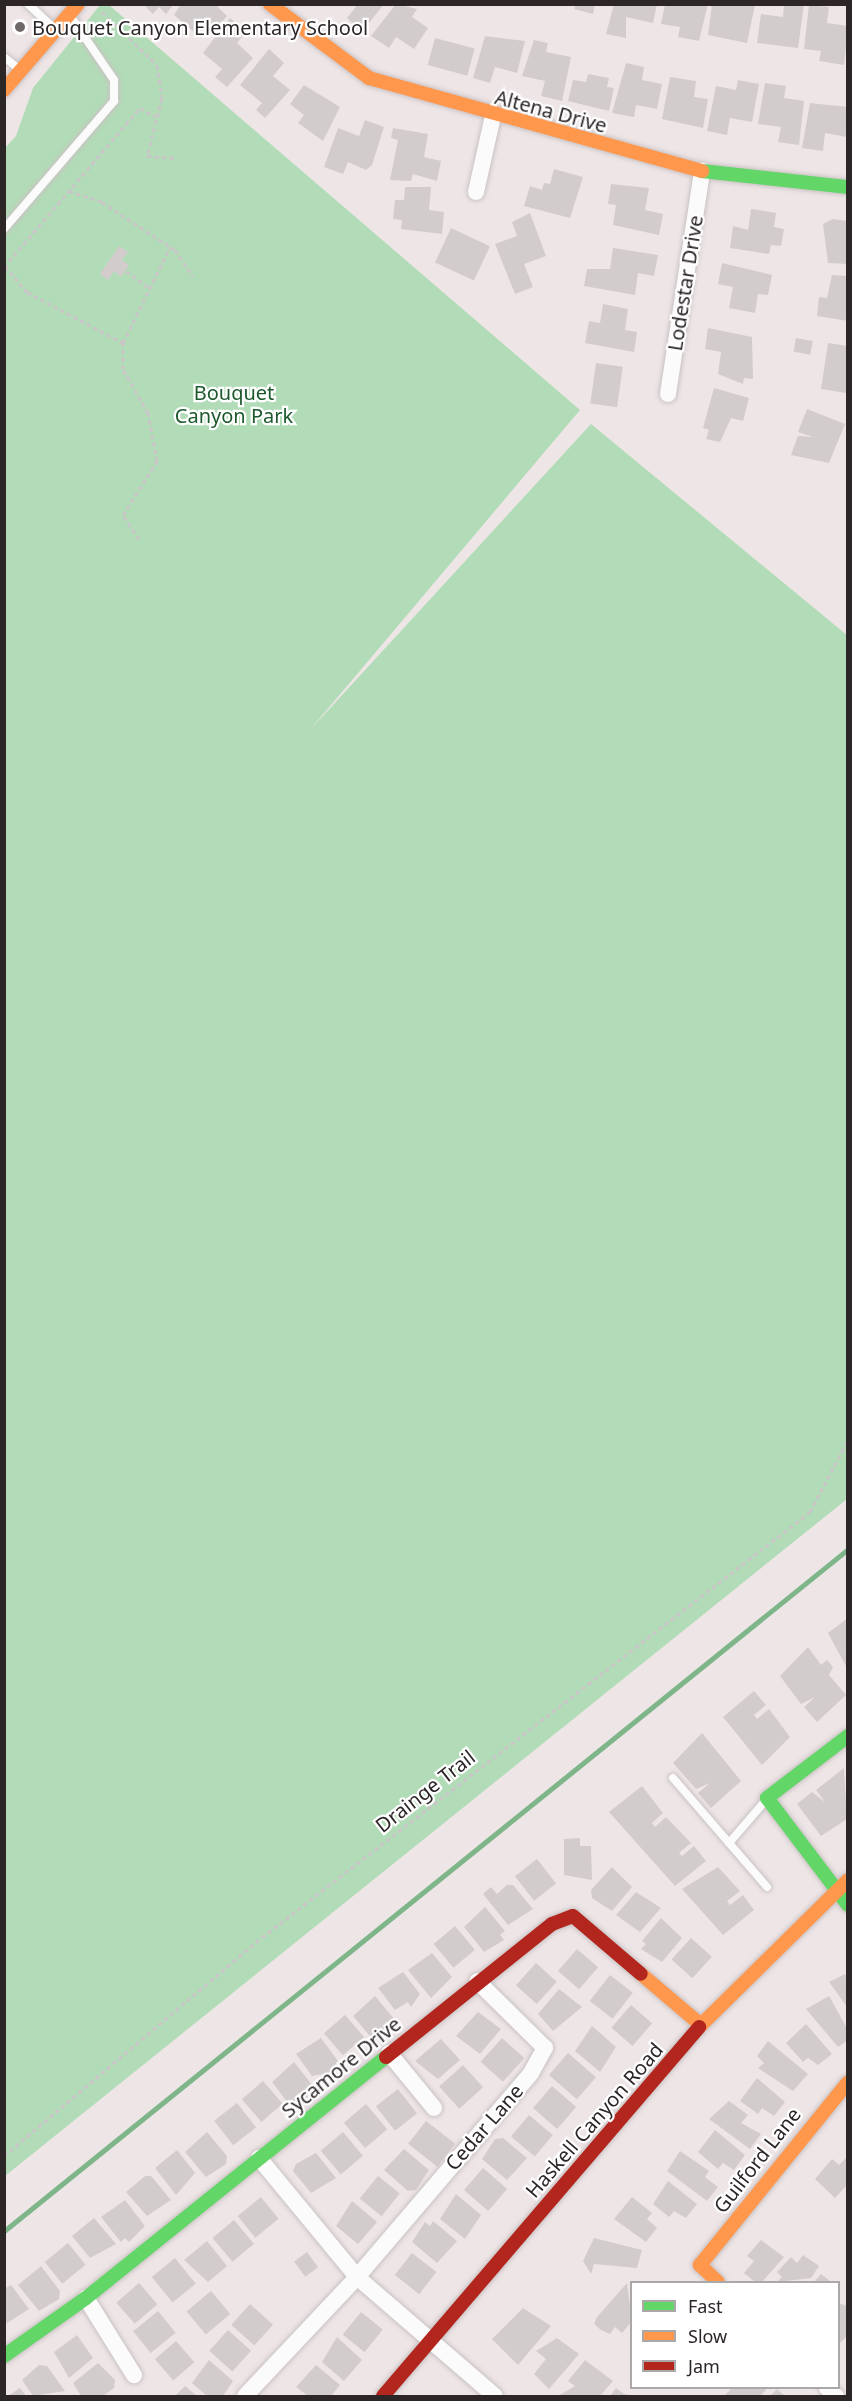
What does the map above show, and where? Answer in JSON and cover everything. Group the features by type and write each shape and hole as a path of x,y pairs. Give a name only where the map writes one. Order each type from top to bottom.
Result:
{"street":[{"name":"Altena Drive","path":"270,4 369,78 493,116 702,171 848,187"},
{"path":"4,90 74,10"},
{"path":"476,192 493,116"},
{"name":"Lodestar Drive","path":"668,394 702,171"},
{"path":"848,1736 767,1798 848,1905"},
{"name":"Haskell Canyon Road","path":"383,2397 701,2025 835,1890 848,1880"},
{"name":"Sycamore Drive","path":"4,2356 86,2298 477,1981 552,1924 573,1916 701,2025"},
{"name":"Cedar Lane","path":"357,2277 531,2073 545,2048 477,1981"},
{"path":"389,2053 434,2108"},
{"name":"Guilford Lane","path":"716,2281 700,2265 844,2093"},
{"path":"260,2158 357,2277 495,2397"},
{"path":"245,2397 357,2277"},
{"path":"86,2298 134,2374"}],"lane":[{"path":"28,4 57,30"},
{"path":"4,229 114,101 114,80 74,10"},
{"path":"4,57 21,71"},
{"path":"674,1778 767,1887"},
{"path":"729,1843 767,1798"}],"path":[{"path":"102,12 157,65 162,98 147,156 177,158"},
{"path":"123,344 27,292 5,266 140,108 156,117"},
{"path":"69,191 102,201 170,247 193,277"},
{"path":"139,539 123,515 157,460 148,413 123,369 123,344 148,287 170,247"},
{"path":"126,271 148,287"},
{"name":"Drainge Trail","path":"4,2156 256,1942 810,1512 848,1440"}],"green space":[{"name":"Bouquet Canyon Park","path":"100,5 109,5 580,410 310,730 591,424 848,636 847,1499 5,2176 4,149 16,136 33,88"}],"building":[{"path":"143,4 174,4 166,14 159,7 153,14"},
{"path":"181,4 215,4 227,16 212,33 203,26 196,34 174,15"},
{"path":"358,4 384,4 362,32 347,18"},
{"path":"396,4 417,9 412,17 428,28 414,49 396,37 389,48 371,36"},
{"path":"576,4 595,4 593,14 574,9"},
{"path":"614,4 657,4 653,23 626,17 626,38 606,34"},
{"path":"665,4 708,4 699,41 678,37 680,27 661,24"},
{"path":"712,4 755,5 747,43 708,35"},
{"path":"784,4 804,4 798,48 757,43 761,14 783,17"},
{"path":"809,5 829,7 827,23 848,26 844,65 819,61 821,51 804,49"},
{"path":"230,18 246,32 237,43 253,58 227,87 215,77 222,69 203,53"},
{"path":"485,36 525,41 517,73 495,67 490,83 473,78"},
{"path":"435,38 475,49 467,76 428,65"},
{"path":"534,40 548,43 546,52 571,57 562,101 541,96 545,81 522,76"},
{"path":"269,49 284,63 273,76 290,90 265,118 256,110 262,103 240,85"},
{"path":"626,63 644,67 642,80 662,84 657,109 636,105 634,117 612,113"},
{"path":"588,74 609,78 607,87 614,88 609,111 568,101 573,80 586,82"},
{"path":"670,77 696,81 694,97 708,99 703,128 662,119"},
{"path":"738,80 759,84 752,122 730,118 727,135 707,131 716,86 736,90"},
{"path":"765,83 786,86 784,98 804,101 799,145 778,142 781,127 758,124"},
{"path":"304,85 340,107 323,141 298,123 304,115 290,104"},
{"path":"810,103 848,107 847,137 825,133 823,151 802,148"},
{"path":"365,120 384,127 372,165 366,170 348,162 343,174 324,167 338,128 359,136"},
{"path":"393,128 428,134 424,157 441,161 437,181 413,174 411,181 390,180 398,140 391,138"},
{"path":"554,169 583,177 570,218 524,206 530,186 542,190 544,183 550,184"},
{"path":"611,184 649,188 645,210 663,214 659,235 613,225 616,205 608,204"},
{"path":"405,187 431,187 429,210 444,212 442,234 401,229 402,220 393,219 395,200 404,200"},
{"path":"751,209 776,213 774,227 784,229 781,246 771,245 769,254 730,248 733,226 748,230"},
{"path":"530,213 546,256 524,264 533,287 515,294 495,244 517,236 512,222"},
{"path":"833,219 848,221 848,264 828,263 823,224"},
{"path":"451,228 490,246 474,281 435,262"},
{"path":"119,246 128,252 122,260 129,265 121,277 114,271 108,280 100,274"},
{"path":"613,248 658,255 654,276 638,273 635,295 584,286 587,269 610,269"},
{"path":"722,263 772,275 768,295 758,294 755,313 729,308 733,287 718,284"},
{"path":"832,275 848,276 848,321 817,316 819,297 827,298"},
{"path":"603,304 628,309 625,330 637,332 634,352 585,343 589,321 600,323"},
{"path":"708,328 752,337 753,379 744,378 743,384 718,374 721,352 705,349"},
{"path":"796,338 813,341 810,355 794,352"},
{"path":"828,343 848,346 846,393 821,389"},
{"path":"596,363 623,367 617,407 590,404"},
{"path":"714,388 749,398 743,421 731,418 720,442 706,439 709,430 703,428"},
{"path":"807,409 845,424 829,463 791,455 798,436 813,437 798,432"},
{"path":"848,1618 848,1670 828,1633"},
{"path":"808,1647 821,1665 827,1660 833,1667 829,1675 846,1695 817,1722 804,1707 815,1697 801,1704 780,1676"},
{"path":"754,1691 766,1705 754,1715 757,1719 769,1709 790,1737 762,1765 723,1717"},
{"path":"702,1733 741,1781 711,1808 698,1793 710,1783 696,1789 673,1763"},
{"path":"844,1768 847,1819 821,1836 797,1804 812,1792 825,1802 816,1790"},
{"path":"642,1786 663,1813 652,1823 655,1827 666,1817 691,1843 679,1853 682,1856 694,1846 706,1861 675,1886 609,1812"},
{"path":"580,1838 580,1846 591,1846 592,1880 564,1875 564,1839"},
{"path":"537,1859 556,1883 534,1901 515,1876"},
{"path":"612,1867 632,1887 612,1911 592,1898 591,1890"},
{"path":"718,1867 740,1891 727,1901 730,1905 743,1895 754,1910 723,1935 682,1889"},
{"path":"507,1885 513,1885 533,1909 508,1925 483,1894 491,1887 497,1894"},
{"path":"636,1892 661,1908 640,1932 616,1915"},
{"path":"485,1907 505,1931 500,1935 504,1940 484,1952 464,1927"},
{"path":"661,1918 682,1938 662,1962 641,1949 646,1944 642,1941"},
{"path":"455,1926 475,1950 453,1968 434,1944"},
{"path":"691,1938 712,1957 692,1978 672,1960"},
{"path":"577,1949 598,1967 579,1989 558,1971"},
{"path":"432,1953 452,1977 431,1998 408,1970"},
{"path":"536,1963 557,1982 537,2004 516,1985"},
{"path":"403,1972 420,1994 411,2007 408,2002 395,2010 378,1988"},
{"path":"845,1974 848,1978 848,2008 829,1982"},
{"path":"610,1975 633,1993 613,2019 590,2001"},
{"path":"559,1989 582,2007 553,2031 538,2014"},
{"path":"375,1996 395,2020 390,2024 394,2028 374,2041 353,2016"},
{"path":"829,1996 848,2030 848,2040 838,2047 806,2009"},
{"path":"631,2005 652,2023 632,2046 611,2028"},
{"path":"478,2012 501,2029 480,2054 456,2036"},
{"path":"345,2015 364,2037 343,2055 324,2033"},
{"path":"806,2024 832,2054 818,2065 808,2058 803,2062 786,2043"},
{"path":"592,2026 616,2047 600,2072 575,2051"},
{"path":"321,2038 338,2061 329,2073 312,2076 296,2054"},
{"path":"502,2038 524,2058 503,2082 481,2062"},
{"path":"441,2039 460,2060 438,2079 415,2061"},
{"path":"768,2041 808,2074 793,2091 758,2068 764,2063 757,2056"},
{"path":"568,2053 596,2077 577,2099 549,2075"},
{"path":"294,2062 313,2086 308,2089 312,2094 291,2107 272,2082"},
{"path":"463,2065 483,2087 459,2109 439,2086"},
{"path":"757,2078 785,2102 774,2116 762,2108 758,2114 740,2101"},
{"path":"263,2081 283,2104 262,2122 242,2099"},
{"path":"552,2086 576,2107 557,2129 533,2108"},
{"path":"398,2089 417,2113 395,2131 376,2106"},
{"path":"729,2101 748,2115 741,2123 761,2134 750,2149 709,2119"},
{"path":"237,2103 256,2127 233,2145 214,2121"},
{"path":"366,2104 387,2129 365,2148 344,2123"},
{"path":"529,2115 553,2135 535,2156 511,2136"},
{"path":"426,2121 455,2144 437,2167 408,2144"},
{"path":"715,2130 745,2155 734,2170 723,2163 718,2169 698,2152"},
{"path":"207,2132 227,2156 226,2164 206,2177 185,2152"},
{"path":"343,2132 363,2156 341,2174 321,2151"},
{"path":"503,2138 527,2158 507,2180 482,2159 495,2139"},
{"path":"404,2149 429,2170 416,2190 408,2191 384,2170"},
{"path":"177,2150 195,2173 176,2195 155,2168"},
{"path":"680,2151 709,2171 705,2177 718,2187 707,2201 667,2171"},
{"path":"316,2153 336,2178 311,2193 293,2171 296,2164"},
{"path":"848,2156 848,2184 835,2198 815,2179 832,2159 839,2165"},
{"path":"483,2168 507,2189 488,2211 464,2190"},
{"path":"145,2176 151,2176 171,2200 147,2216 126,2192"},
{"path":"378,2176 400,2194 382,2216 360,2199"},
{"path":"668,2181 697,2204 686,2218 674,2211 669,2217 653,2204"},
{"path":"456,2194 481,2215 465,2239 440,2219"},
{"path":"261,2197 279,2219 255,2238 238,2216"},
{"path":"632,2197 652,2213 647,2219 657,2228 646,2242 614,2219"},
{"path":"125,2200 145,2226 129,2242 125,2238 121,2242 101,2217"},
{"path":"352,2201 377,2222 358,2244 336,2226"},
{"path":"94,2218 116,2244 90,2258 72,2236"},
{"path":"234,2220 254,2244 232,2262 213,2238"},
{"path":"433,2221 457,2241 437,2263 412,2242 425,2222 430,2226"},
{"path":"594,2238 642,2250 637,2268 594,2264 591,2274 583,2261"},
{"path":"761,2240 784,2257 763,2281 754,2281 744,2273 754,2261 747,2256"},
{"path":"207,2241 227,2266 208,2282 184,2260"},
{"path":"68,2243 86,2265 62,2284 45,2262"},
{"path":"307,2252 318,2267 305,2277 294,2261"},
{"path":"412,2253 436,2272 419,2294 395,2275"},
{"path":"803,2255 819,2266 811,2278 778,2281 782,2277 777,2272 791,2257 797,2263"},
{"path":"175,2258 196,2284 172,2303 152,2277"},
{"path":"41,2266 60,2291 59,2299 39,2311 18,2285"},
{"path":"821,2274 830,2281 815,2281"},
{"path":"139,2283 157,2304 135,2324 116,2303"},
{"path":"627,2283 630,2323 622,2333 615,2327 610,2334 601,2330 594,2324 597,2317"},
{"path":"11,2285 29,2309 4,2325 4,2289"},
{"path":"211,2291 230,2314 206,2335 186,2312"},
{"path":"250,2304 273,2325 254,2346 231,2325"},
{"path":"840,2304 848,2306 848,2335 840,2343"},
{"path":"523,2308 551,2326 518,2365 492,2339"},
{"path":"158,2311 176,2333 151,2353 133,2331"},
{"path":"361,2312 383,2330 365,2352 343,2335"},
{"path":"228,2330 251,2351 232,2372 209,2351"},
{"path":"77,2335 93,2358 69,2378 54,2352"},
{"path":"337,2337 362,2360 344,2381 322,2362"},
{"path":"557,2338 579,2354 549,2389 534,2374 546,2359 536,2351"},
{"path":"176,2341 194,2362 173,2381 155,2359"},
{"path":"209,2360 233,2381 223,2396 207,2396 192,2383"},
{"path":"585,2360 613,2381 600,2396 558,2396 575,2386 568,2381"},
{"path":"98,2363 115,2380 114,2388 103,2396 81,2396 73,2383"},
{"path":"39,2365 47,2366 65,2391 33,2396 22,2380"},
{"path":"316,2365 340,2385 331,2396 308,2396 296,2387"},
{"path":"185,2386 197,2396 175,2396"},
{"path":"20,2388 26,2396 8,2396"},
{"path":"616,2388 624,2394 633,2396 610,2396"},
{"path":"731,2389 766,2389 760,2396 724,2396"},
{"path":"777,2389 785,2396 770,2396"}],"waterway":[{"path":"4,2231 848,1549"}],"traffic: fast":[{"path":"702,171 848,187"},
{"path":"848,1736 767,1798 848,1905"},
{"path":"4,2356 86,2298 386,2057"}],"traffic: slow":[{"path":"4,90 78,4"},
{"path":"270,4 369,78 702,171"},
{"path":"699,2027 848,1880"},
{"path":"641,1974 701,2025"},
{"path":"717,2281 700,2265 848,2082"}],"traffic: jam":[{"path":"386,2057 552,1924 573,1916 641,1974"},
{"path":"383,2396 699,2027"}],"place":[{"name":"Bouquet Canyon Elementary School","path":"20,27"}]}
